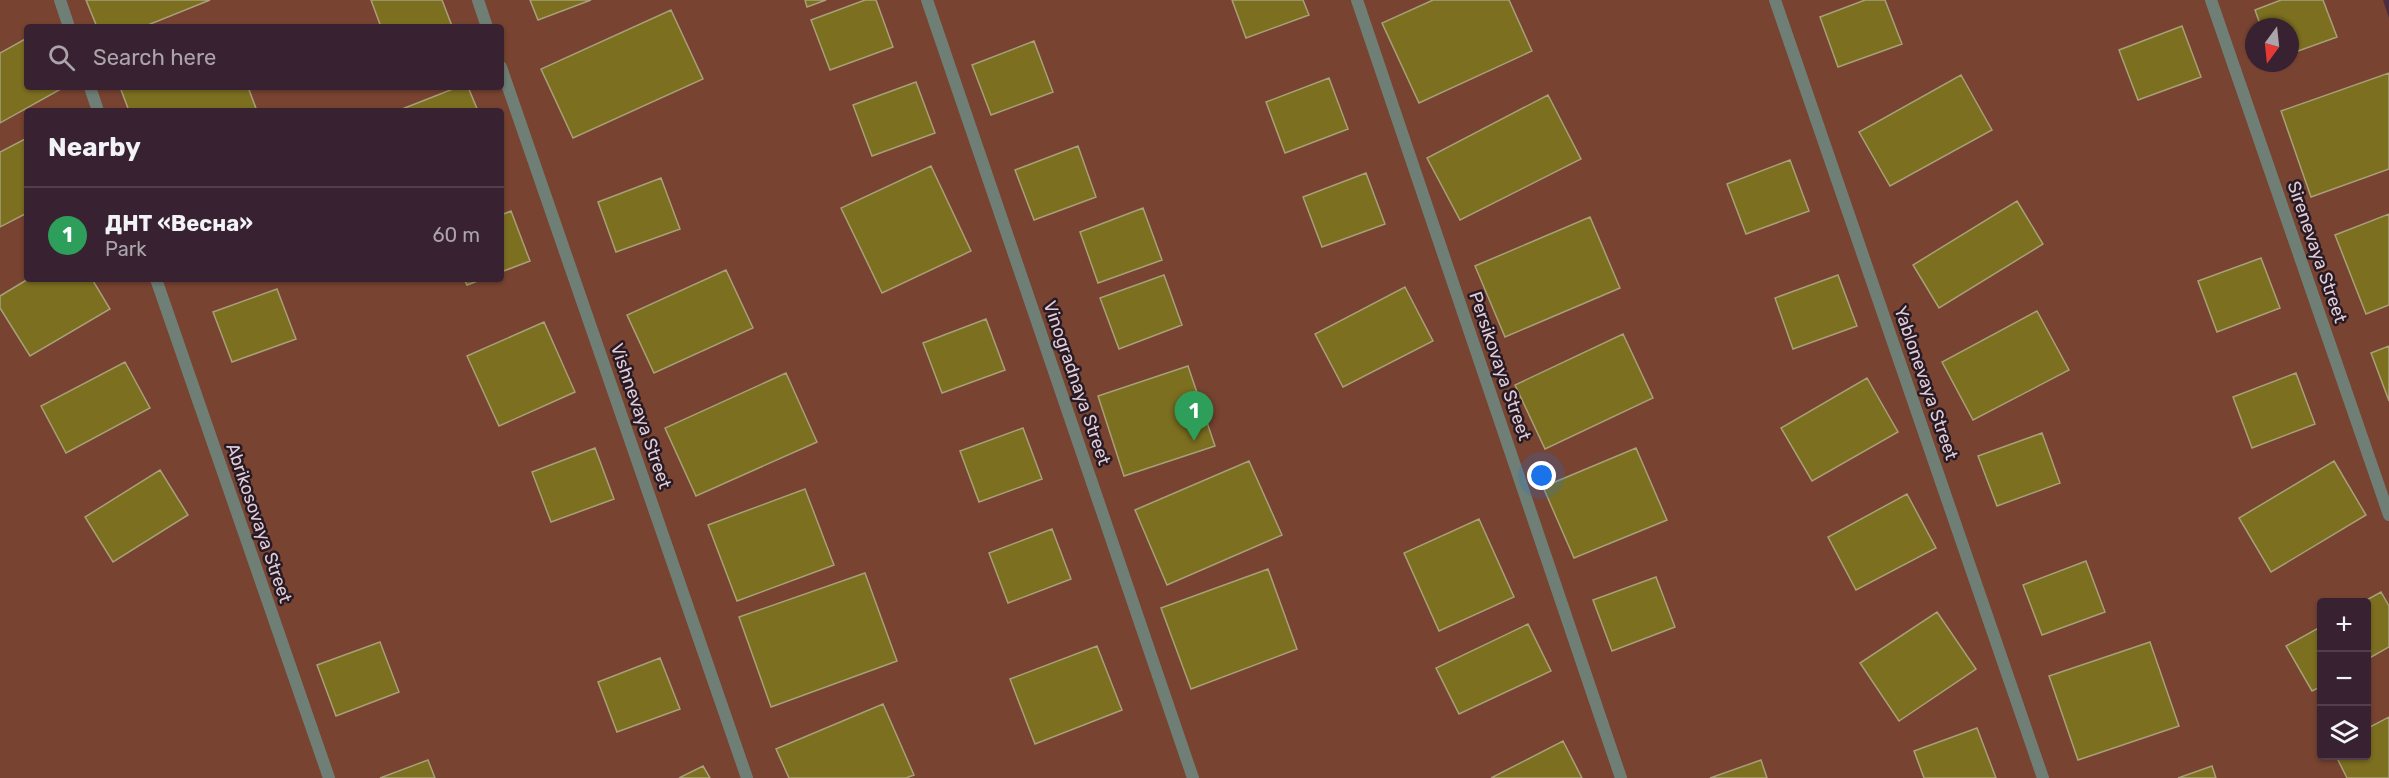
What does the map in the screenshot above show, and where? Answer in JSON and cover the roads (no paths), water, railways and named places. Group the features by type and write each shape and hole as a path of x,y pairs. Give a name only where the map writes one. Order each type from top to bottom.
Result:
{"lane":[{"path":"60,0 68,24"},
{"path":"478,0 486,24"},
{"name":"Vinogradnaya Street","path":"927,0 1193,778"},
{"name":"Persikovaya Street","path":"1357,0 1621,778"},
{"name":"Yablonevaya Street","path":"1775,0 2043,778"},
{"name":"Sirenevaya Street","path":"2211,0 2389,515"},
{"name":"Vishnevaya Street","path":"504,76 747,778"},
{"path":"91,90 97,108"},
{"name":"Abrikosovaya Street","path":"157,282 328,778"}],"place":[{"name":"ДНТ «Весна»","path":"1194,441"}]}
